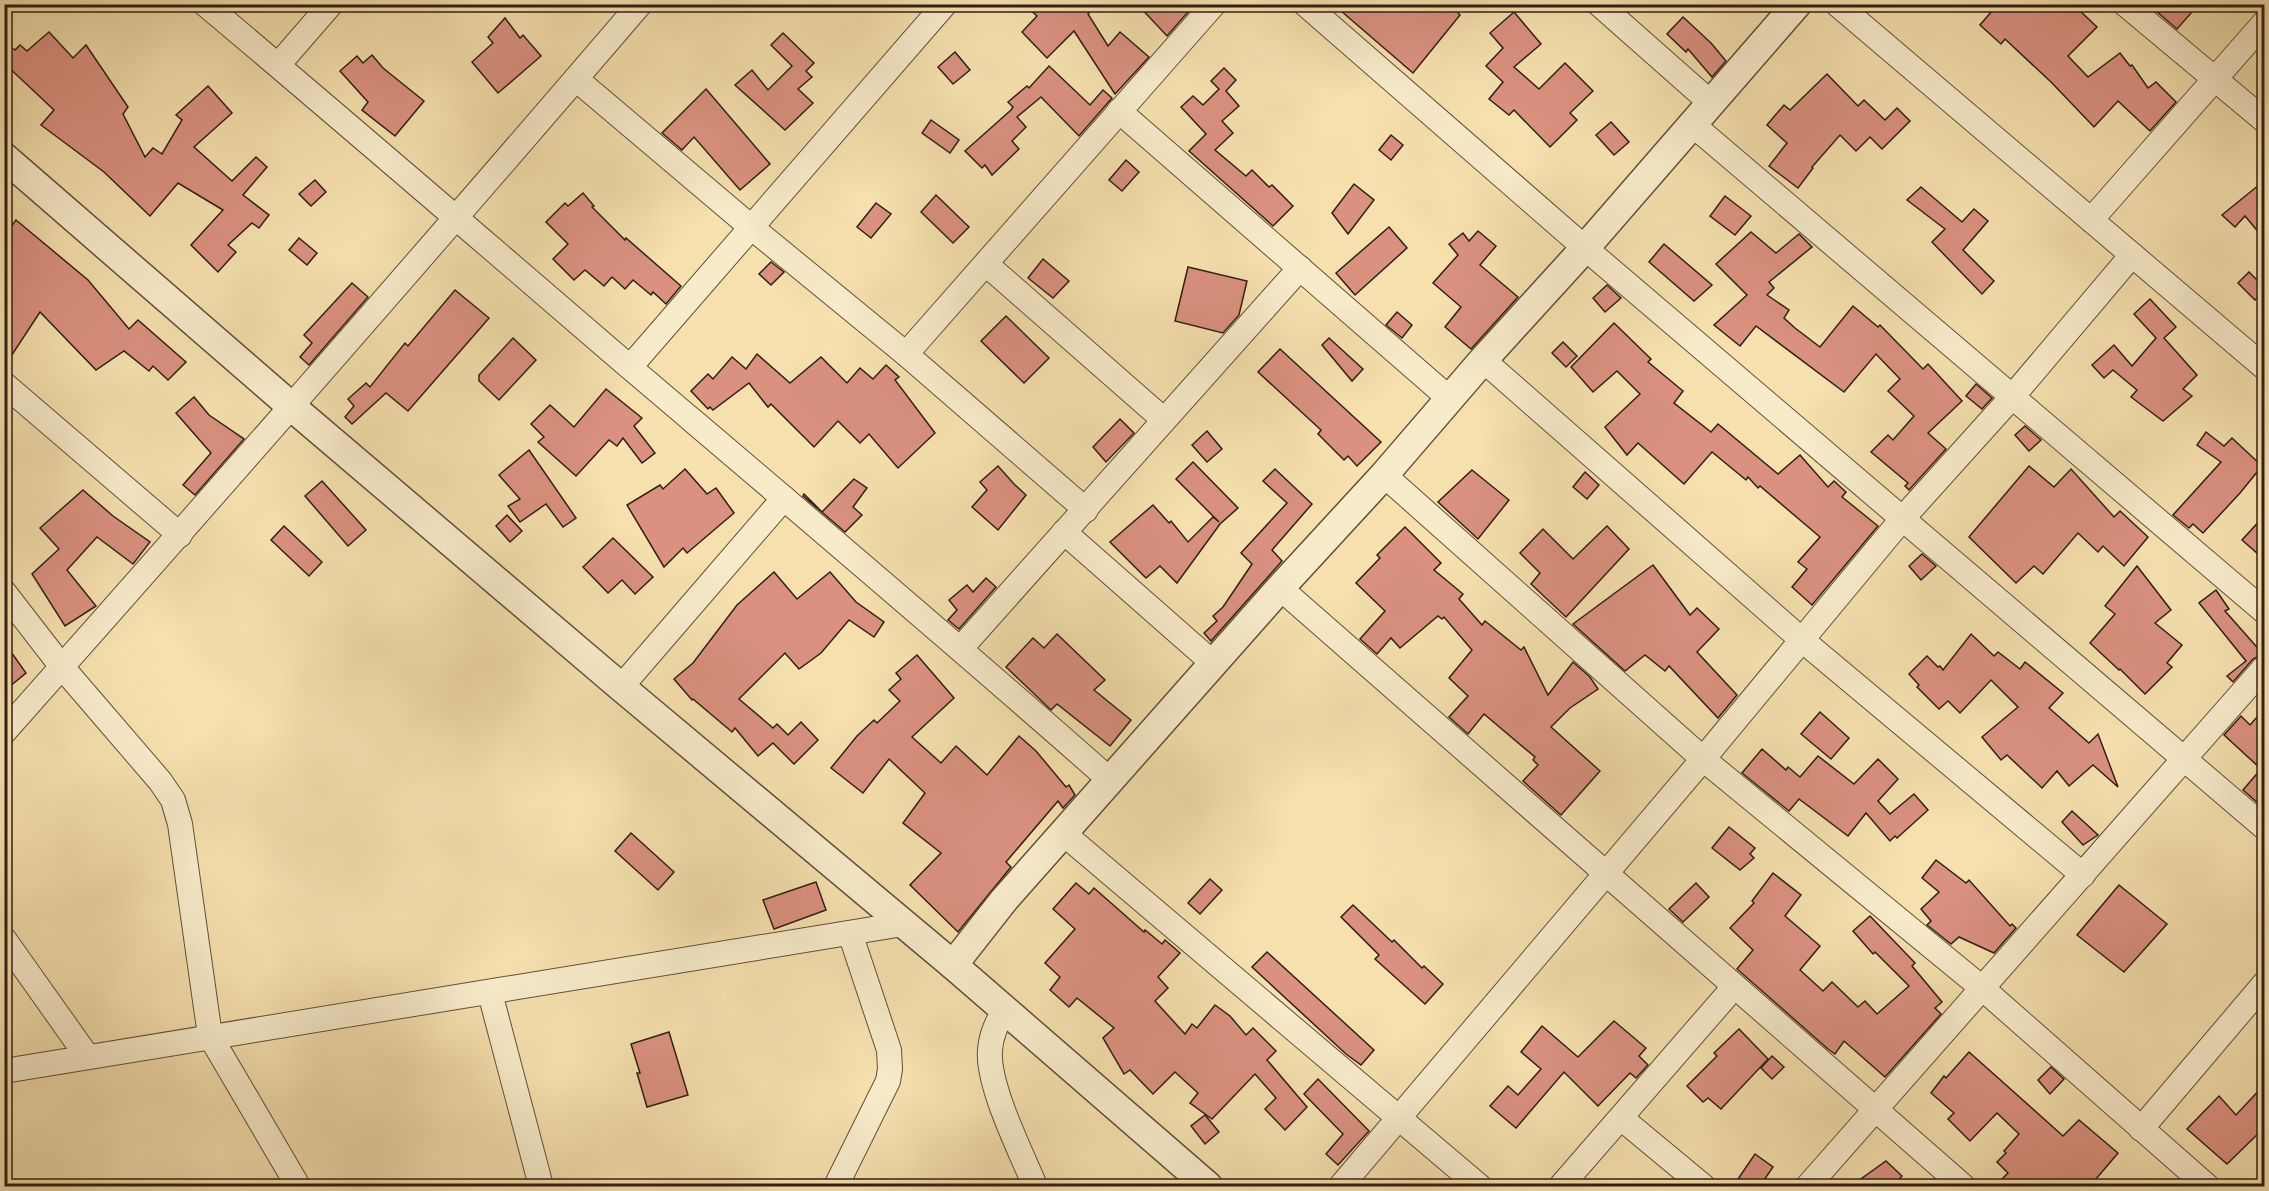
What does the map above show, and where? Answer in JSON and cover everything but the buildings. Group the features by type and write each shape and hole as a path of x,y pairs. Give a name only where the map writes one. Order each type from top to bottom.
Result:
{"street":[{"path":"205,4 458,217 630,367 961,648 1110,780"},
{"path":"278,65 331,4"},
{"path":"4,732 458,217 640,4"},
{"path":"630,367 945,4"},
{"path":"906,354 1214,4"},
{"path":"1305,4 1585,248 2265,827"},
{"path":"1599,4 1711,103"},
{"path":"953,965 1004,900 1694,125 1797,4"},
{"path":"1837,4 2265,367"},
{"path":"2125,4 2265,120"},
{"path":"2091,220 2265,23"},
{"path":"576,79 906,354 1086,510"},
{"path":"1119,111 1450,399"},
{"path":"1694,125 2265,611"},
{"path":"4,157 292,407 953,965 1208,1186"},
{"path":"1341,1186 1703,759 1903,518 2012,397 2132,255"},
{"path":"986,264 1164,420"},
{"path":"961,648 1300,268"},
{"path":"1483,360 1802,640 2083,875"},
{"path":"4,384 180,535"},
{"path":"1384,475 1703,759 1982,988 2207,1186"},
{"path":"621,687 784,498"},
{"path":"1064,532 1213,663"},
{"path":"1280,588 1964,1186"},
{"path":"4,592 62,667 160,781 173,800 183,843 210,1036 298,1186"},
{"path":"1808,1186 2265,668"},
{"path":"1063,833 1479,1186"},
{"path":"4,1071 903,924"},
{"path":"836,1186 888,1081 890,1069 889,1050 850,933"},
{"path":"4,939 87,1056"},
{"path":"2141,1129 2265,984"},
{"path":"1561,1186 1734,987"},
{"path":"490,993 541,1186"},
{"path":"1004,1010 993,1032 990,1051 991,1074 1035,1186"},
{"path":"1621,1118 1704,1186"}]}
